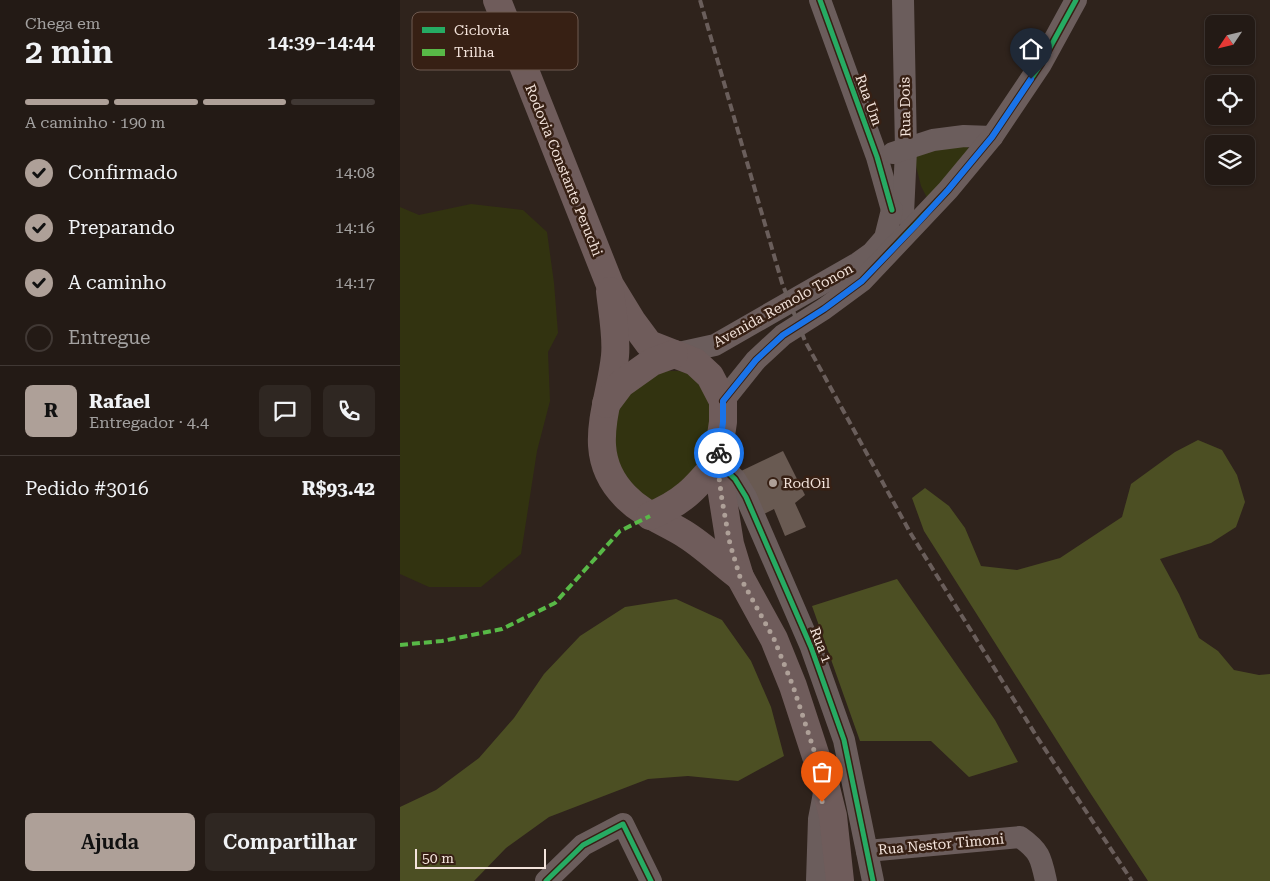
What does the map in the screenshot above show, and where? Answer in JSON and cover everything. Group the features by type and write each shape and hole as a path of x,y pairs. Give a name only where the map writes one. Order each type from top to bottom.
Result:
{"main road":[{"name":"Rodovia Constante Peruchi","path":"497,0 502,12"},
{"name":"Rodovia Constante Peruchi","path":"525,70 610,285 649,344 674,354"},
{"name":"Rodovia Constante Peruchi","path":"606,405 615,355 610,285"},
{"path":"740,577 684,534 650,516 625,496 609,473 601,448 606,405 621,384 652,362 674,354 695,362 710,376 723,401 723,422 717,462 730,544 740,577 774,639 793,686 825,784 832,816 840,881"},
{"path":"650,516 671,507 692,492 717,462"}],"street":[{"name":"Rua Um","path":"820,0 877,157 903,217"},
{"name":"Rua Dois","path":"903,0 906,150 903,217"},
{"name":"Avenida Remolo Tonon","path":"674,354 715,345 858,263 872,253 903,217 992,137 1041,64 1076,0"},
{"path":"877,157 906,150 934,140 964,136 992,137"},
{"name":"Avenida Remolo Tonon","path":"723,401 756,360 783,335 824,309 862,281 903,217"},
{"name":"Rua 1","path":"717,462 735,479 746,497 811,647 844,740 867,851"},
{"path":"817,881 819,819 825,784"},
{"path":"546,881 583,845 623,824 651,881"},
{"name":"Rua Nestor Timoni","path":"867,851 1020,837 1034,847 1042,862 1046,881"},
{"path":"867,851 873,881"}],"shaded area":[{"path":"963,144 972,150 927,198 921,186 913,154"},
{"path":"471,204 523,210 547,232 558,333 548,352 550,401 537,451 521,554 481,587 429,587 400,574 400,207 419,215"},
{"path":"667,371 679,371 690,374 706,390 711,415 709,439 699,460 681,489 661,500 650,500 624,479 612,443 617,413 628,395 652,376"}],"green space":[{"path":"1198,440 1222,450 1237,475 1245,502 1236,527 1211,543 1160,559 1179,594 1199,638 1218,651 1234,670 1259,675 1270,674 1270,881 1148,881 924,531 912,498 925,488 949,506 965,528 981,566 1017,570 1060,558 1122,517 1131,484 1175,452"},
{"path":"897,579 995,720 1018,762 969,777 931,741 860,741 812,606"},
{"path":"676,599 722,620 751,661 771,707 784,756 738,781 688,776 648,779 549,817 506,848 474,881 400,881 400,807 436,790 479,758 514,718 544,674 580,636 625,607"}],"building":[{"name":"RodOil","path":"783,451 805,495 795,503 806,527 785,536 774,509 764,514 741,471"}],"railway":[{"path":"700,0 782,283 805,341 911,534 1037,737 1132,881"}],"marked path":[{"path":"400,645 442,641 502,629 555,603 620,531 650,516"}],"cycle path":[{"path":"820,0 877,157 892,210"},
{"path":"723,401 756,360 783,335 824,309 862,281 948,190 992,137 1041,64 1076,0"},
{"path":"717,462 735,479 746,497 811,647 844,740 873,881"},
{"path":"546,881 583,845 623,824 651,881"}],"way so far":[{"path":"719,453 717,462 730,544 740,577 774,639 793,686 825,784 822,802"}],"place":[{"name":"RodOil","path":"773,483"}],"route":[{"path":"719,453 723,422 723,401 756,360 783,335 824,309 862,281 948,190 992,137 1031,79"}]}
